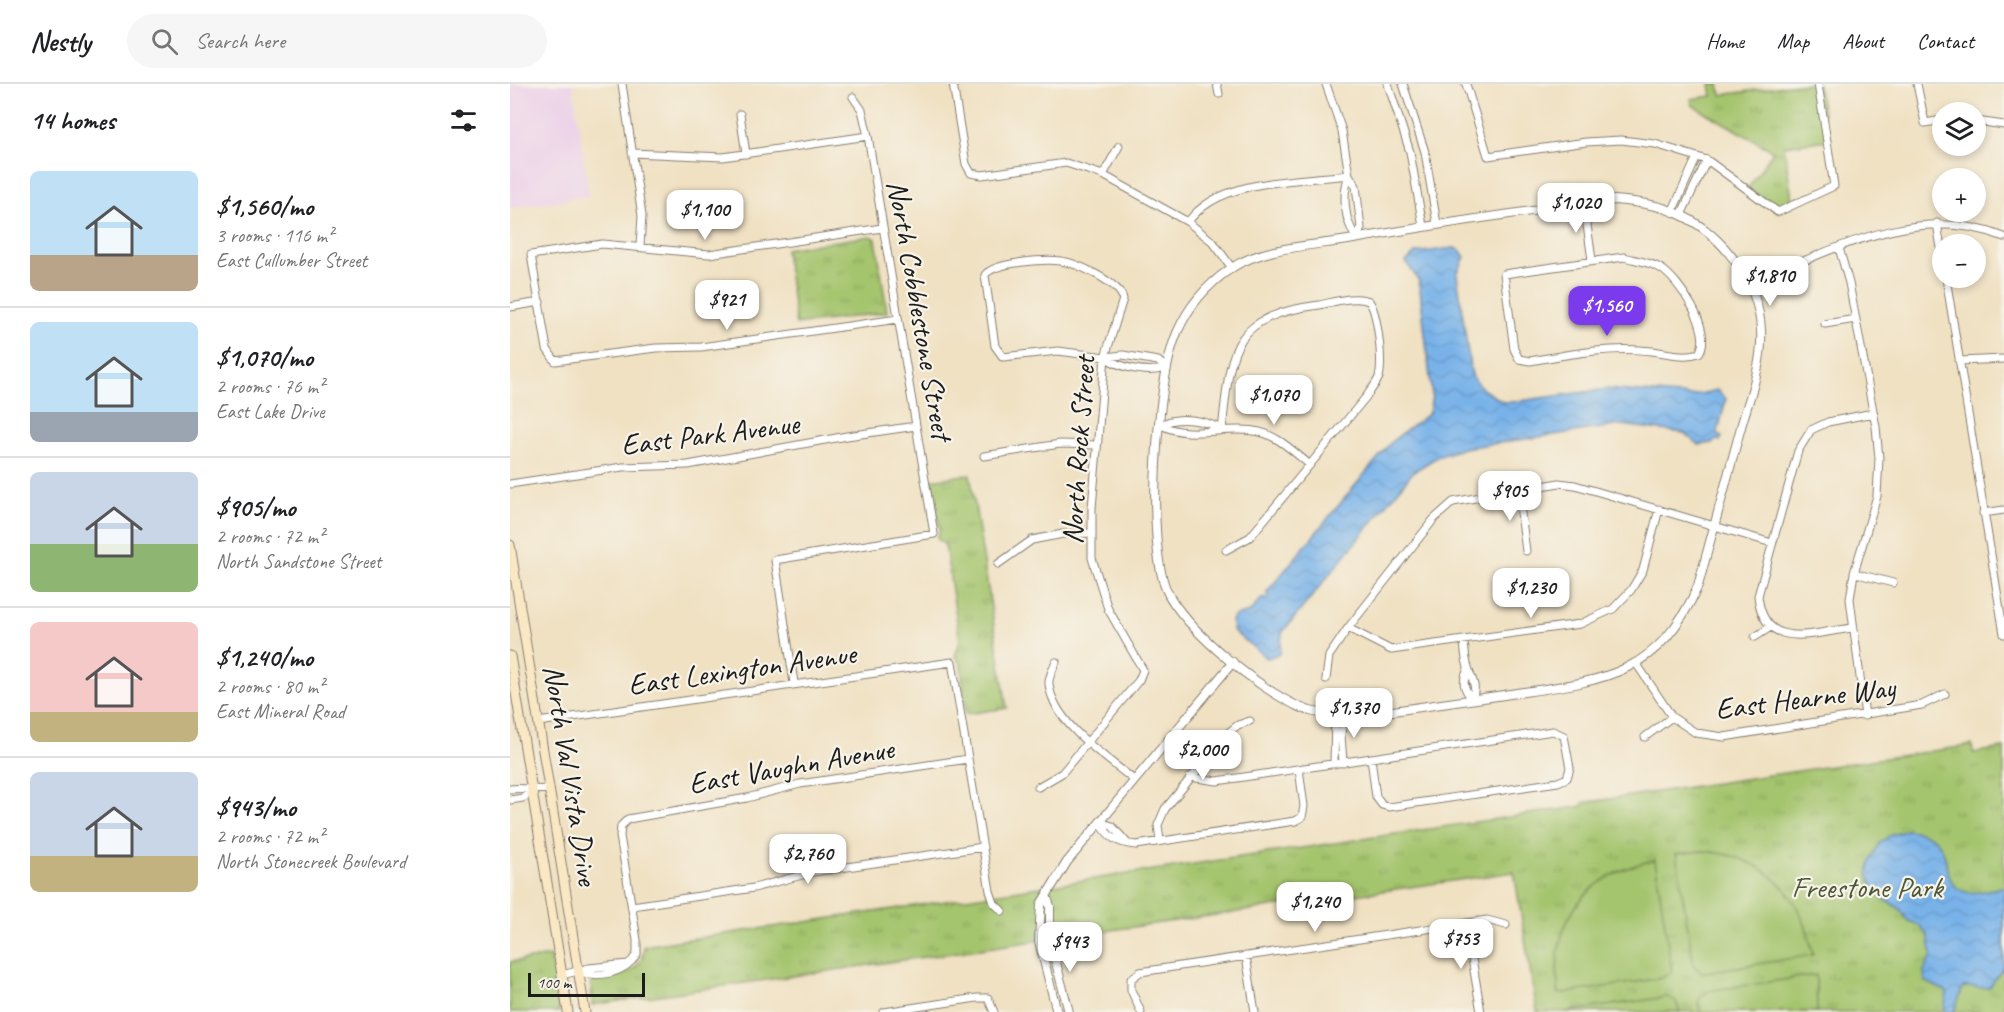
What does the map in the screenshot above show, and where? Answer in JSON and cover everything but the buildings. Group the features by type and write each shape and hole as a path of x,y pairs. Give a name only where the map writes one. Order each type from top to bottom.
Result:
{"main road":[{"name":"North Val Vista Drive","path":"510,551 514,598 538,722 585,1012"},
{"name":"North Val Vista Drive","path":"510,656 568,1012"}],"street":[{"path":"622,84 642,216 640,246"},
{"path":"953,84 966,164 970,173 982,176 1066,163 1103,175 1188,222 1213,242 1232,268"},
{"path":"1217,84 1219,94"},
{"path":"1326,84 1342,131 1349,176 1356,186 1361,228 1357,238"},
{"path":"1388,84 1410,152 1425,225"},
{"path":"1403,84 1425,152 1437,224"},
{"path":"1467,87 1488,156 1621,140 1655,144 1707,160 1778,212 1834,186 1818,84"},
{"path":"1917,84 1925,123 1932,122"},
{"name":"North Cobblestone Street","path":"794,683 775,560 934,534 868,136 862,110 853,98"},
{"path":"740,114 746,154"},
{"path":"1986,122 2004,125"},
{"path":"632,153 723,157 868,136"},
{"path":"1103,175 1119,146"},
{"path":"1672,212 1696,157"},
{"path":"1681,215 1707,160"},
{"path":"1188,222 1195,212 1216,196 1252,186 1349,176"},
{"path":"1349,176 1344,189 1350,230 1357,238"},
{"path":"1615,200 1645,203 1681,215 1713,238 1732,256 1749,284 1761,329 1758,374 1698,586 1686,614 1669,637 1636,663 1592,682 1340,716 1308,710 1281,698 1197,632 1166,590 1158,561 1155,530 1166,369 1177,333 1187,314 1209,287 1232,268 1267,253 1437,224 1615,200"},
{"path":"1584,204 1592,260"},
{"path":"1749,284 1864,236 1937,223 1983,228 2004,237"},
{"path":"1937,223 1939,234"},
{"path":"882,228 709,254 602,244 531,255 547,349 552,359 563,361 656,348 701,347 898,319"},
{"path":"1839,248 1856,319 1879,458 1877,496 1854,573 1850,599 1865,716"},
{"path":"1624,257 1661,268 1685,292 1700,325 1703,344 1699,353 1690,355 1635,349 1603,349 1530,361 1519,359 1514,350 1504,274 1592,260 1624,257"},
{"name":"North Rock Street","path":"1088,742 1139,680 1143,670 1108,609 1092,558 1091,533 1105,357 1122,295 1115,286 1081,267 1060,261 1037,261 996,267 987,272 985,282 995,346 1000,355 1010,357 1058,351 1105,357"},
{"path":"1948,288 1983,513 2001,603 2004,634"},
{"path":"1222,430 1229,362 1239,342 1252,328 1268,316 1298,308 1357,299 1369,301 1374,311 1380,348 1379,377 1250,537 1226,550"},
{"path":"510,307 540,302"},
{"path":"1826,324 1856,319"},
{"path":"1105,357 1123,355 1139,357 1158,361 1166,369"},
{"path":"1105,357 1118,365 1153,371 1166,369"},
{"path":"1959,360 2004,359"},
{"path":"1852,628 1791,636 1769,628 1760,614 1758,596 1798,451 1811,430 1828,422 1873,413"},
{"path":"1161,425 1171,430 1210,433 1222,430 1256,430 1286,445 1310,465"},
{"name":"East Park Avenue","path":"510,484 622,467 688,465 916,426"},
{"path":"984,456 1060,444 1097,445"},
{"path":"1326,679 1329,656 1348,628 1434,519 1453,502 1558,483 1659,509 1772,543"},
{"path":"1518,490 1526,551"},
{"path":"1348,628 1390,650 1464,642 1580,624 1613,609 1631,590 1643,570 1659,509"},
{"path":"1983,513 2004,510"},
{"path":"998,564 1032,540 1091,533"},
{"path":"1854,573 1893,583"},
{"path":"1755,637 1769,628"},
{"path":"1464,642 1468,669 1463,680 1464,690 1472,699"},
{"name":"East Lexington Avenue","path":"538,722 794,683 952,662 968,759"},
{"path":"1056,662 1048,682 1053,699 1070,726 1134,780"},
{"path":"1057,1012 1039,940 1039,909 1062,869 1233,662"},
{"name":"East Hearne Way","path":"1636,663 1672,717 1696,733 1724,737 1922,705 1945,694"},
{"path":"1340,716 1343,763"},
{"path":"1335,764 1340,716"},
{"name":"East Hearne Way","path":"1645,737 1672,717"},
{"path":"1160,841 1158,825 1162,814 1190,777 1228,732 1238,725 1251,721"},
{"path":"1190,777 1217,781 1299,769 1560,732 1566,739 1570,768 1567,778 1558,782 1389,807 1382,805 1377,799 1371,759"},
{"path":"1038,787 1057,777 1088,742"},
{"path":"968,759 991,894 1002,911"},
{"name":"East Vaughn Avenue","path":"632,906 620,836 624,822 639,815 740,800 800,784 968,759"},
{"path":"1100,822 1106,833 1115,841 1128,844 1299,819 1305,809 1299,769"},
{"path":"510,789 521,788 532,791 549,789"},
{"path":"510,800 523,798 532,791"},
{"path":"562,975 591,967 628,964 637,954 632,906 754,888 813,872 983,847"},
{"path":"1047,898 1050,906 1050,939 1069,1012"},
{"path":"1141,1012 1131,990 1131,979 1140,972 1466,923 1492,920 1506,925"},
{"path":"1466,923 1479,1012"},
{"path":"1246,956 1255,1012"},
{"path":"884,1012 988,998 994,1012"}],"shaded area":[{"path":"510,84 573,84 589,196 510,208"}],"green space":[{"path":"1710,84 1719,84 1721,95 1798,84 1818,84 1827,140 1784,146 1793,205 1778,212 1748,188 1773,151 1692,105 1691,99 1712,96"},
{"path":"871,236 876,239 887,312 796,325 785,249"},
{"path":"970,474 1007,708 966,714 961,664 955,656 960,642 945,545 937,538 940,529 931,480"},
{"name":"Freestone Park","path":"1972,745 1973,753 2004,748 2004,1012 1537,1012 1514,872 592,1005 591,981 632,969 642,957 644,946 1583,806 1583,803"},
{"path":"1702,851 1725,854 1745,861 1762,870 1777,882 1790,896 1800,913 1813,955 1707,972 1701,972 1694,966 1676,854"},
{"path":"1655,860 1672,972 1662,978 1559,994 1557,968 1560,944 1566,923 1577,905 1591,890 1609,877 1630,867"},
{"path":"551,956 560,1012 510,1012 510,962"},
{"path":"1816,975 1817,1012 1700,1012 1699,999 1708,991"},
{"path":"1667,997 1675,1000 1680,1012 1563,1012"}],"water":[{"path":"1454,248 1460,250 1465,257 1457,274 1470,367 1473,378 1484,390 1503,402 1512,402 1607,389 1691,396 1717,390 1726,399 1717,435 1722,437 1720,441 1699,445 1684,433 1622,425 1464,448 1437,457 1413,472 1282,633 1280,654 1267,658 1234,632 1231,621 1235,616 1250,612 1263,597 1266,599 1269,595 1266,593 1392,441 1429,413 1432,396 1419,281 1406,262 1415,253"},
{"path":"1907,830 1925,834 1936,841 1942,850 1951,880 1956,887 1971,893 2004,887 2004,967 1989,988 1963,987 1954,1012 1944,1012 1947,992 1925,981 1924,971 1932,955 1928,936 1920,926 1907,920 1900,909 1875,894 1868,874 1871,859 1880,843 1889,836"}]}
